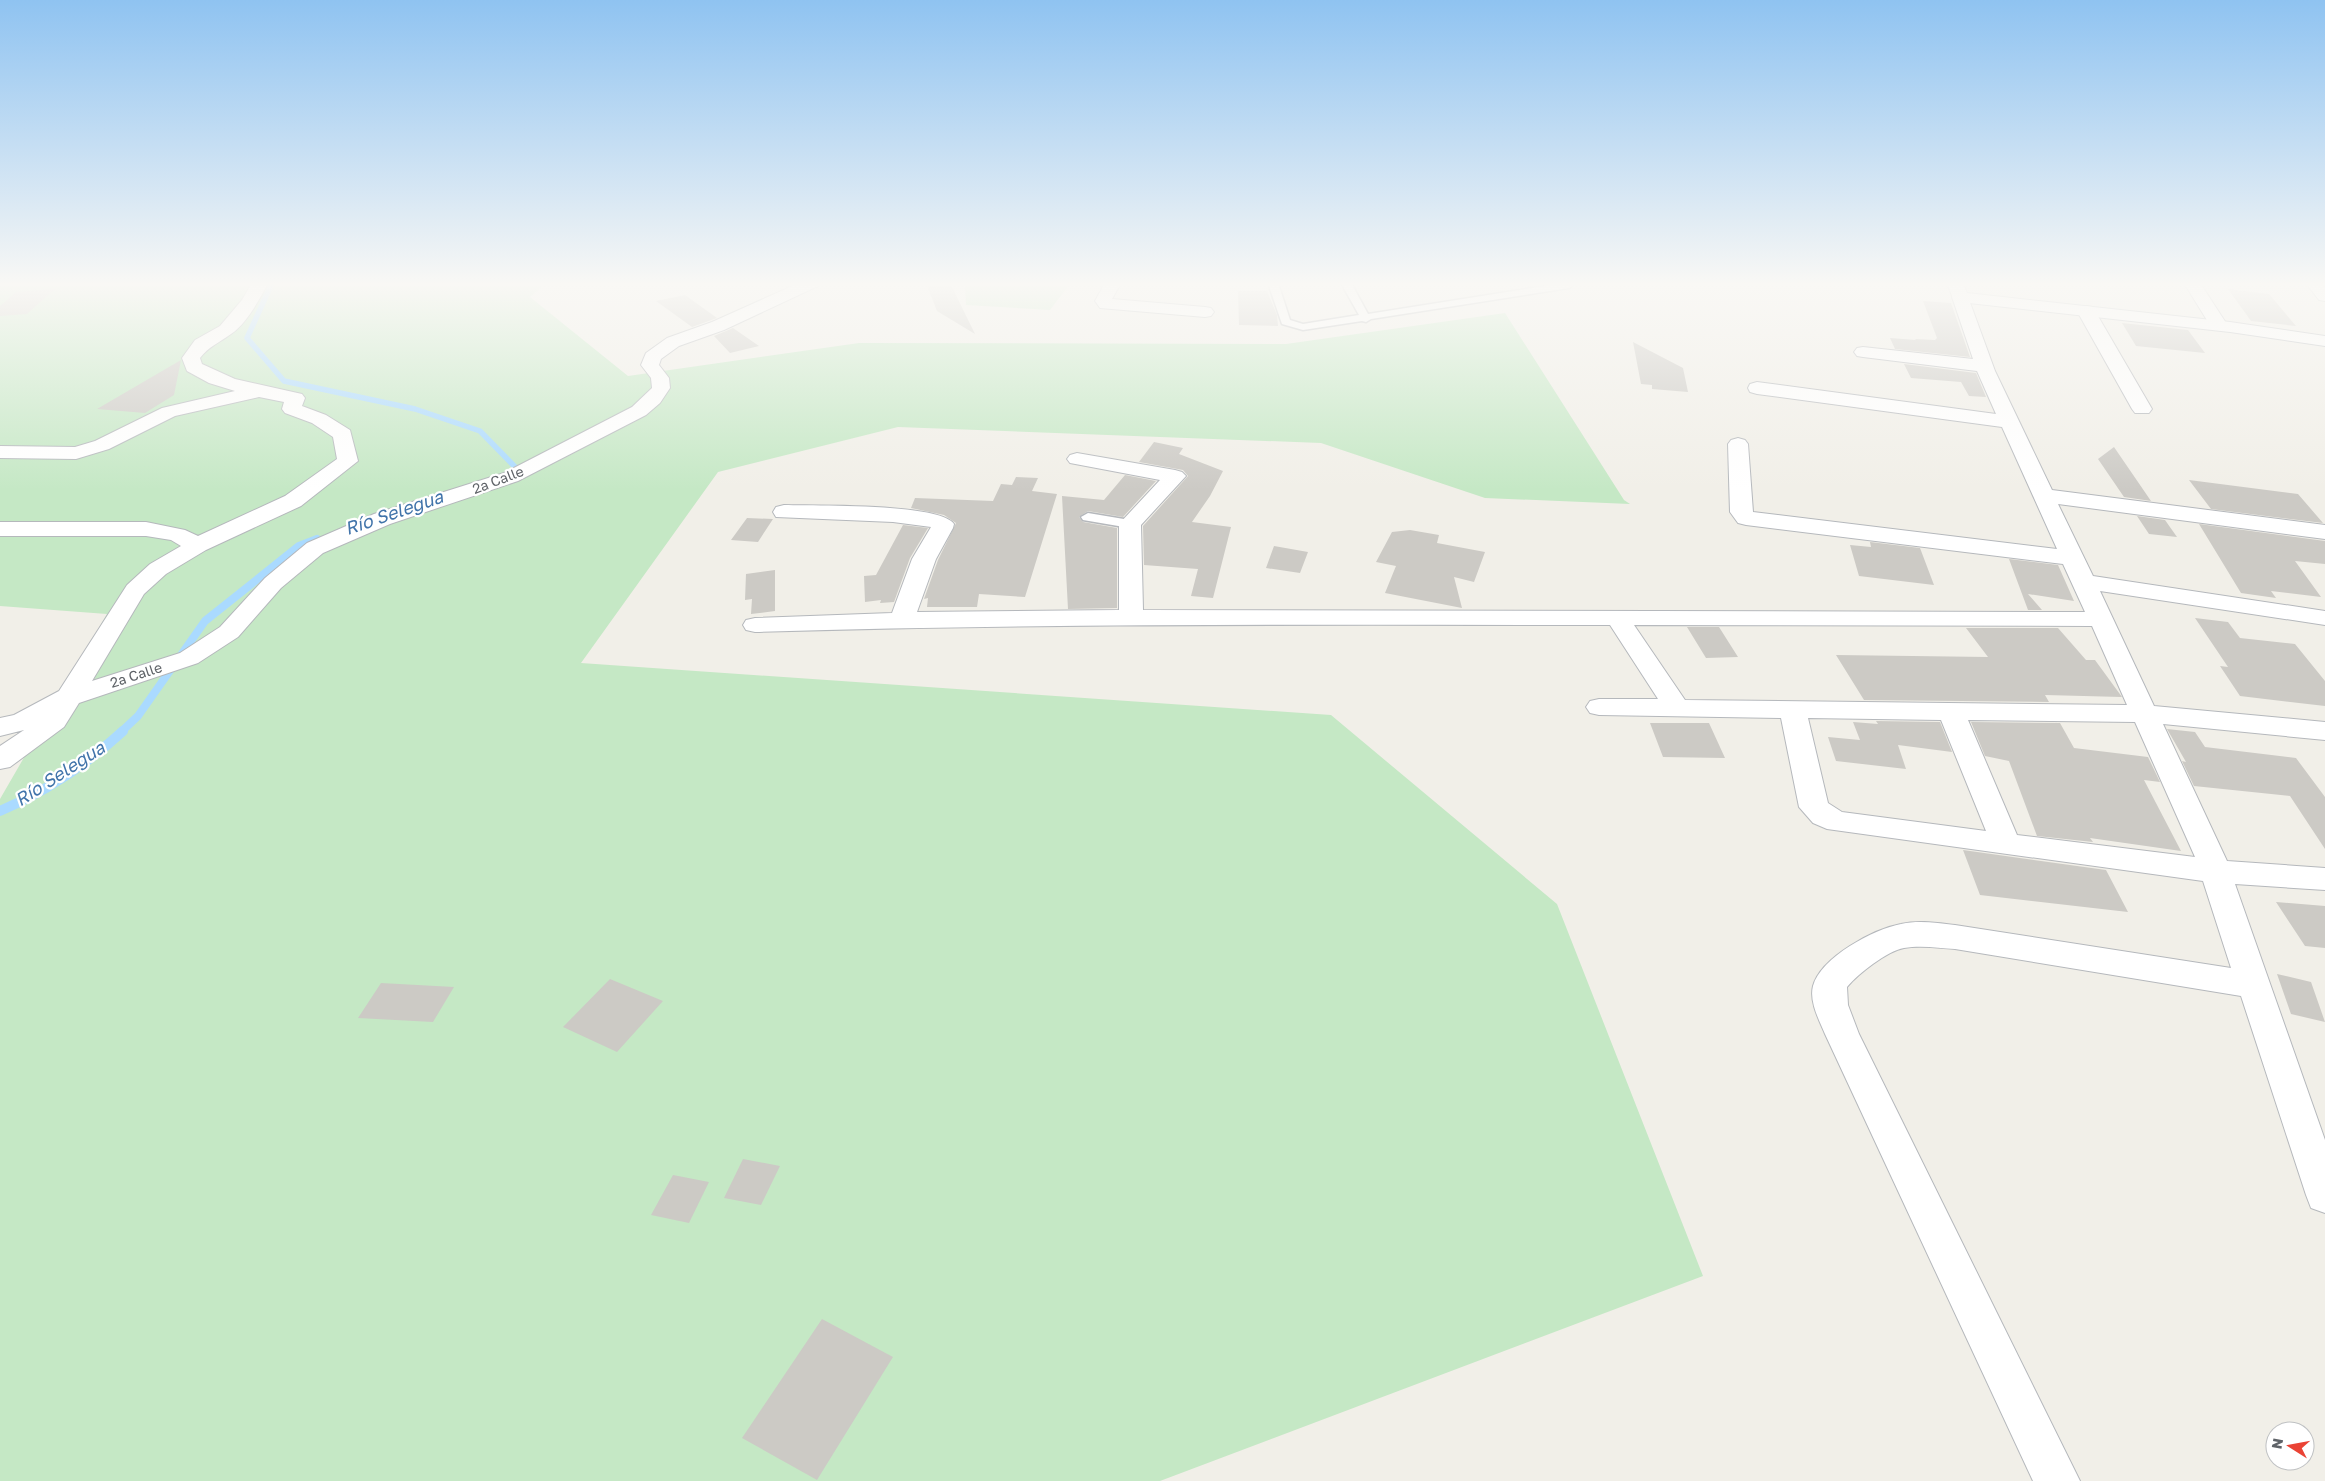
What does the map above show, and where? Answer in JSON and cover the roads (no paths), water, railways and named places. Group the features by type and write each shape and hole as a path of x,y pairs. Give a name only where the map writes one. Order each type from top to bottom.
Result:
{"street":[{"path":"0,760 54,721 135,590 158,569 198,545 294,500 348,462 343,434 319,420 292,409 295,398 258,392 204,375 193,367 191,358 195,352"},
{"name":"2a Calle","path":"0,727 23,721 69,697 189,658 229,632 274,583 315,548 382,519 511,477 639,411 653,399 661,388 660,378 650,365 652,357 659,352"},
{"path":"1864,352 1984,366"},
{"path":"1979,352 2043,496 2216,871 2325,1196"},
{"path":"2109,352 2142,409"},
{"path":"1758,388 2010,422"},
{"path":"0,452 76,454 102,445 169,412 258,392"},
{"path":"1738,444 1741,512 1746,518 2072,558"},
{"path":"1077,459 1175,476 1130,524 1131,617"},
{"path":"2043,496 2325,532"},
{"path":"784,512 932,518 943,524 924,559 902,620"},
{"path":"0,529 146,529 177,535 198,545"},
{"path":"2084,582 2325,618"},
{"path":"754,625 902,620 1131,617 2100,620"},
{"path":"1617,618 1677,708"},
{"path":"1599,707 2145,714 2325,731"},
{"path":"1794,710 1814,807 1823,816 1837,822 2216,871 2325,879"},
{"path":"1952,712 2006,843"},
{"path":"2057,1481 1842,1034 1830,1003 1830,984 1839,972 1894,937 1927,936 1956,937 2254,986"}],"lane":[{"path":"1088,517 1130,524"}],"waterway":[{"name":"Río Selegua","path":"259,352 284,381 415,409 480,431 518,470 512,473"},
{"name":"Río Selegua","path":"121,732 138,716 205,621 299,546 317,539"},
{"name":"Río Selegua","path":"0,811 33,795 65,776 95,755 123,731"}]}
